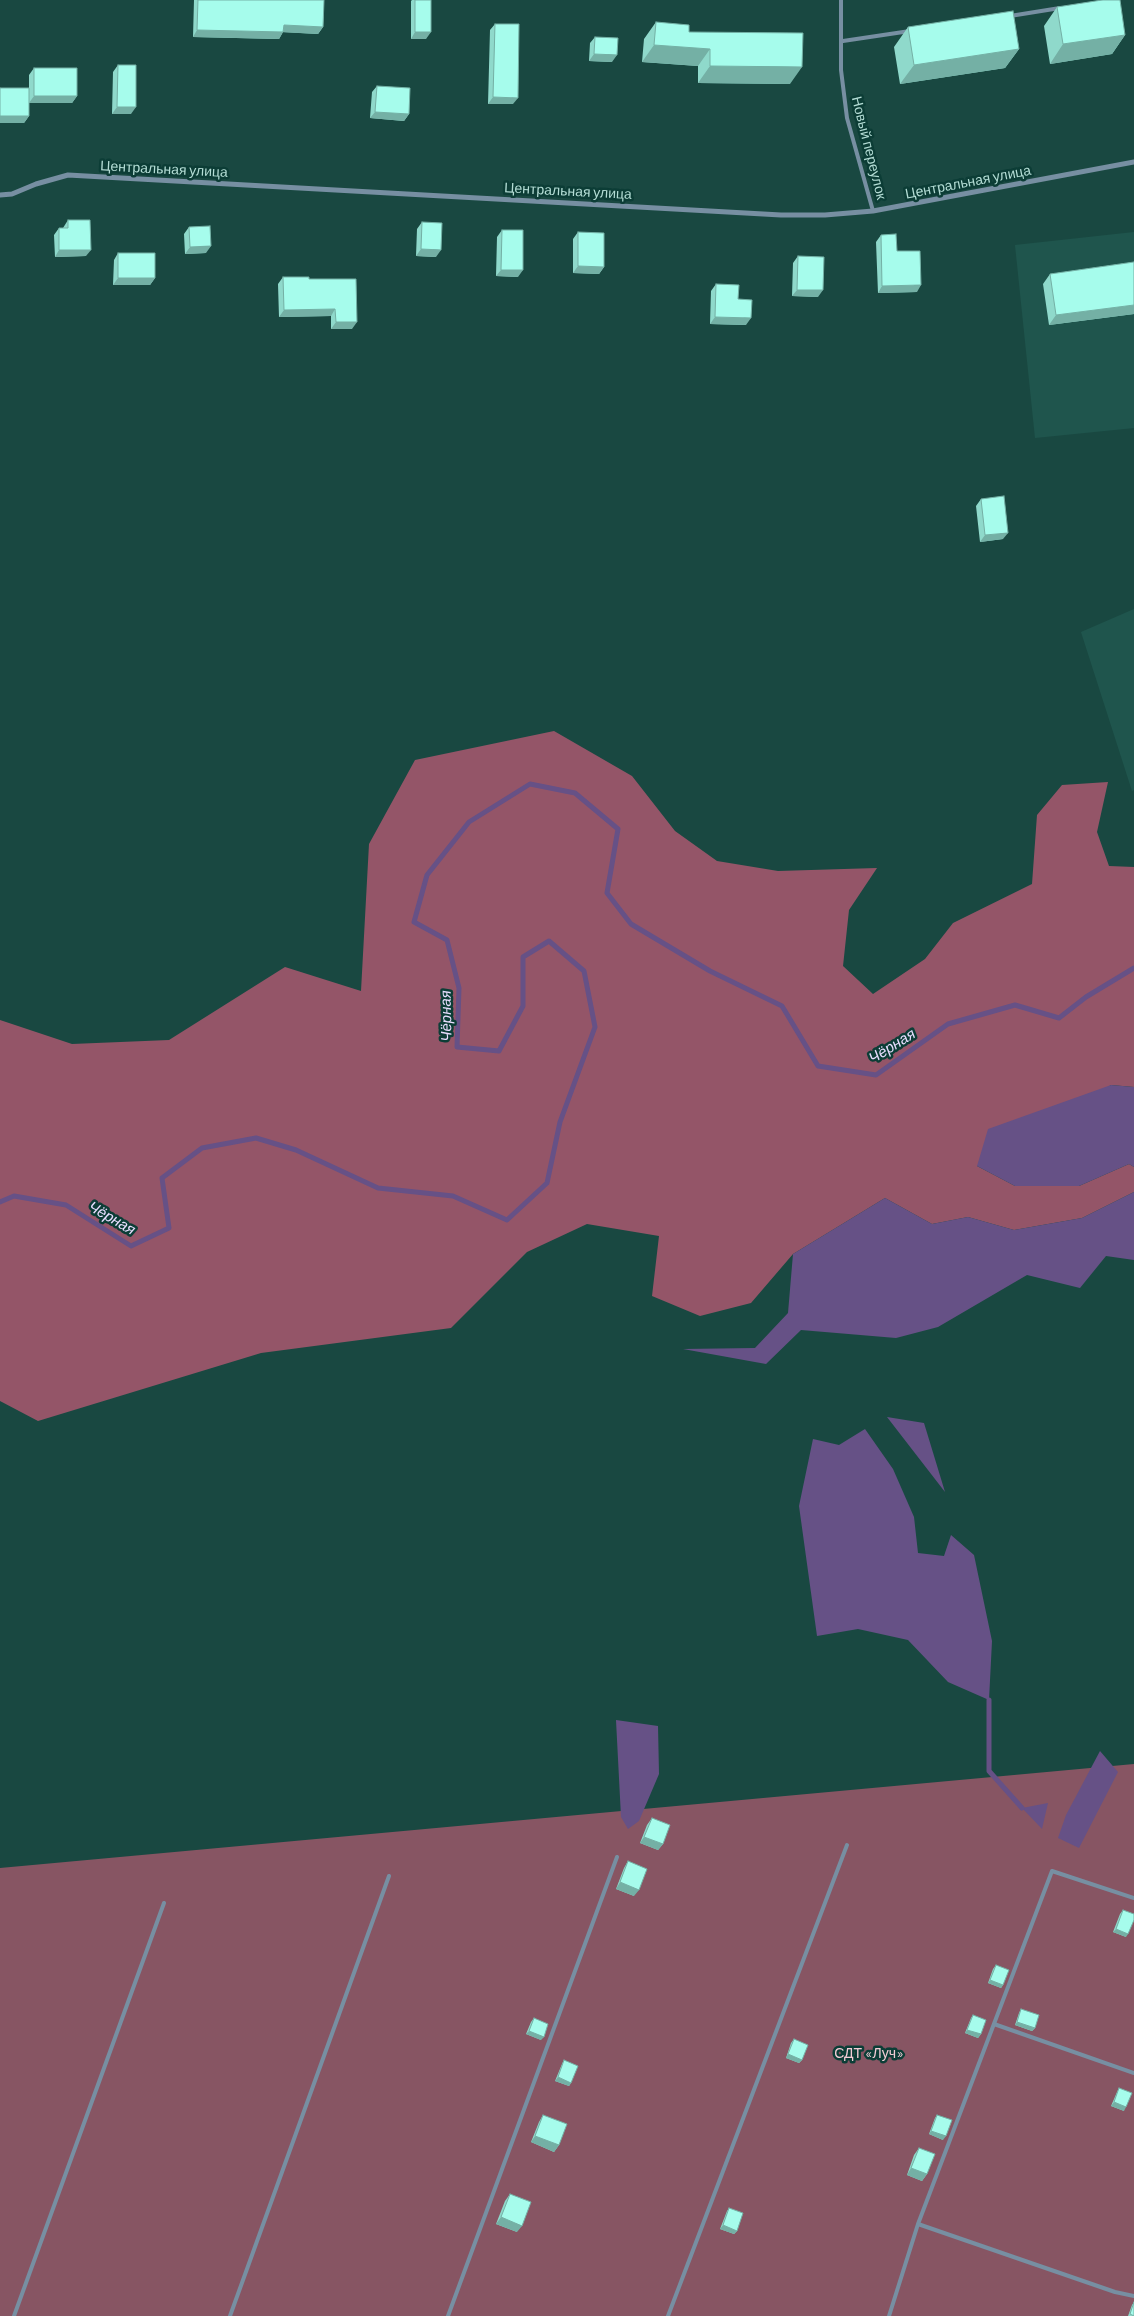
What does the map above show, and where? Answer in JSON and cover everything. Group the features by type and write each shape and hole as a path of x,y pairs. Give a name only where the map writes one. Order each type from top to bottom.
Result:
{"street":[{"name":"Центральная улица","path":"0,195 12,194 36,184 68,175 825,215 874,211 1134,162"}],"lane":[{"name":"Новый переулок","path":"841,0 843,41 841,70 847,118 874,211"},
{"path":"1006,17 1063,8"},
{"path":"843,41 920,30"},
{"path":"668,2316 846,1845"},
{"path":"448,2316 617,1856"},
{"path":"889,2316 918,2224 1052,1871 1134,1898"},
{"path":"230,2316 388,1876"},
{"path":"14,2316 164,1903"},
{"path":"994,2024 1134,2073"},
{"path":"918,2224 1115,2292 1134,2296"}],"shaded area":[{"path":"1134,232 1134,428 1035,438 1015,245"},
{"path":"1134,609 1134,790 1132,791 1081,632"},
{"path":"554,731 632,776 675,831 717,861 778,871 877,868 849,910 843,966 873,994 925,959 953,923 1032,884 1037,815 1062,785 1108,782 1097,832 1109,866 1134,867 1134,1087 1111,1085 977,1166 1015,1186 1079,1186 1129,1164 1134,1167 1134,1192 1082,1218 1014,1230 968,1217 932,1224 885,1198 793,1254 751,1303 700,1316 652,1296 659,1236 587,1224 527,1252 451,1328 261,1353 38,1421 0,1401 0,1020 72,1044 169,1040 285,967 361,991 369,844 415,760"},
{"path":"1111,1085 1134,1087 1134,1167 1129,1164 1079,1186 1015,1186 977,1166 988,1129"},
{"path":"1134,1192 1134,1260 1106,1256 1080,1288 1027,1275 938,1327 896,1338 801,1330 766,1364 683,1349 755,1348 788,1313 793,1254 885,1198 932,1224 968,1217 1014,1230 1082,1218"},
{"path":"887,1417 924,1423 945,1492"},
{"path":"865,1429 893,1469 914,1517 918,1553 944,1556 951,1535 974,1555 992,1641 989,1700 948,1682 908,1640 858,1629 817,1636 799,1506 813,1439 839,1445"},
{"path":"616,1720 658,1726 659,1774 639,1821 628,1829 621,1817"},
{"path":"1100,1751 1118,1772 1079,1848 1058,1838 1066,1815"},
{"path":"1048,1803 1042,1829 1022,1808"}],"green space":[{"name":"СДТ «Луч»","path":"1134,1764 1134,2316 0,2316 0,1868"}],"building":[{"path":"198,0 324,0 323,27 284,25 283,32 197,30"},
{"path":"415,0 431,0 431,32 415,32"},
{"path":"1102,0 1120,0 1125,35 1063,44 1057,7"},
{"path":"1013,11 1019,49 914,65 908,27"},
{"path":"656,22 689,25 689,32 803,33 802,67 710,66 710,49 654,45"},
{"path":"495,24 519,24 518,98 493,97"},
{"path":"595,37 618,38 617,55 594,54"},
{"path":"118,65 136,65 136,107 117,107"},
{"path":"34,68 77,68 77,96 34,96"},
{"path":"377,86 410,88 409,114 375,112"},
{"path":"0,88 29,88 29,116 0,116"},
{"path":"68,220 90,220 91,250 59,250 59,228 68,228"},
{"path":"422,222 442,223 441,250 421,249"},
{"path":"210,226 211,246 190,247 189,227"},
{"path":"502,230 523,230 523,270 501,270"},
{"path":"578,232 604,233 604,267 578,266"},
{"path":"896,234 897,251 920,251 921,285 882,286 881,235"},
{"path":"118,253 155,253 155,278 118,278"},
{"path":"798,256 824,257 823,290 797,290"},
{"path":"1134,262 1134,305 1056,315 1050,274"},
{"path":"283,277 356,279 357,322 336,322 335,309 284,310"},
{"path":"716,284 739,285 738,299 752,300 751,318 715,317"},
{"path":"1004,496 1008,533 985,535 981,499"},
{"path":"652,1818 670,1825 663,1844 644,1837"},
{"path":"628,1861 647,1869 639,1890 620,1882"},
{"path":"1123,1910 1134,1914 1134,1920 1128,1934 1116,1929"},
{"path":"996,1965 1009,1970 1003,1985 990,1980"},
{"path":"1021,2009 1039,2015 1035,2028 1017,2022"},
{"path":"973,2015 986,2020 981,2034 967,2030"},
{"path":"534,2018 548,2024 544,2037 529,2031"},
{"path":"794,2039 808,2045 802,2060 788,2054"},
{"path":"564,2060 578,2066 571,2083 558,2077"},
{"path":"1119,2088 1132,2093 1126,2107 1114,2102"},
{"path":"543,2115 567,2124 559,2145 535,2136"},
{"path":"937,2115 952,2120 946,2136 931,2131"},
{"path":"919,2148 935,2154 927,2174 911,2168"},
{"path":"510,2194 531,2202 522,2226 501,2217"},
{"path":"729,2208 743,2213 737,2231 723,2225"},
{"path":"1134,2302 1134,2316 1130,2314"}],"waterway":[{"name":"Чёрная","path":"0,1202 14,1196 66,1205 131,1246 169,1228 162,1178 202,1148 256,1138 296,1150 378,1188 453,1196 507,1220 547,1183 560,1122 595,1027 584,971 549,941 523,957 523,1006 499,1051 457,1047 459,988 447,940 414,922 427,875 469,822 530,784 575,793 618,829 607,893 631,924 710,971 782,1006 818,1066 876,1075 948,1024 1015,1005 1059,1018 1086,997 1134,968"},
{"path":"989,1700 989,1771 1022,1808"}]}
